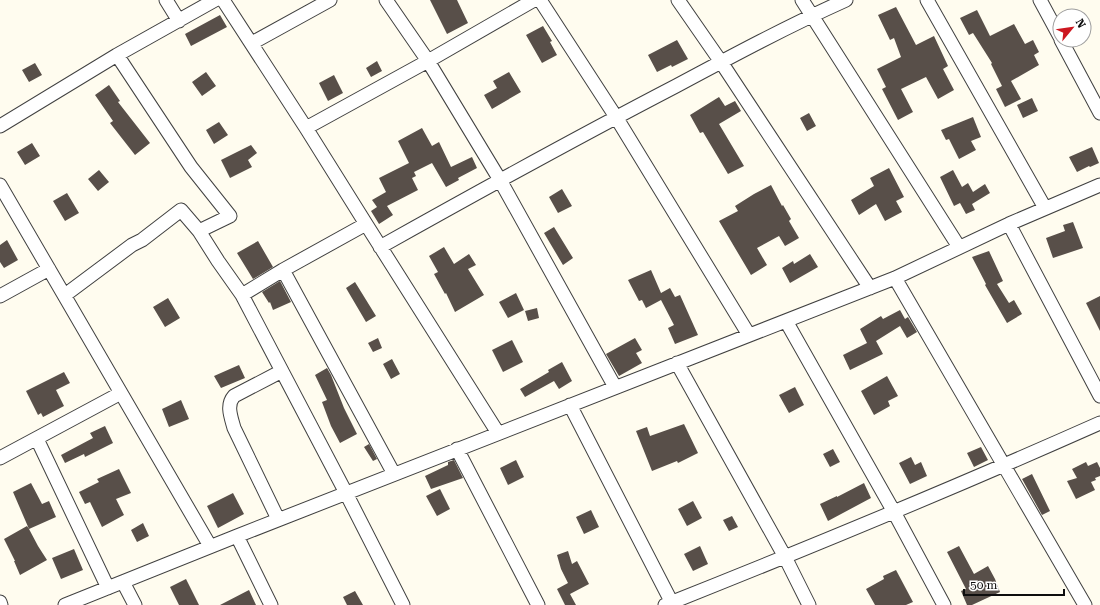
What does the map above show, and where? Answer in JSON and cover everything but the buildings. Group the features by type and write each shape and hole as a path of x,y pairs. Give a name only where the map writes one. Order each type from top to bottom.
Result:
{"street":[{"path":"166,0 179,21"},
{"path":"0,126 117,55 215,0"},
{"path":"223,0 306,128 498,433"},
{"path":"252,43 330,0"},
{"path":"386,0 428,61 500,180 615,387"},
{"path":"306,128 428,61 534,0"},
{"path":"540,0 616,117 749,335"},
{"path":"678,0 721,62 870,288"},
{"path":"802,0 959,247"},
{"path":"380,247 616,117 721,62 846,0"},
{"path":"927,0 1045,208"},
{"path":"1040,0 1052,22"},
{"path":"1066,48 1100,113"},
{"path":"117,55 191,167 230,216 199,231"},
{"path":"0,185 210,546"},
{"path":"65,605 278,519 895,278 1009,224 1100,185"},
{"path":"64,295 181,210 199,231 242,295 403,605"},
{"path":"242,295 283,270 366,224"},
{"path":"1009,224 1100,396"},
{"path":"0,296 49,269"},
{"path":"283,270 394,474"},
{"path":"895,278 1085,605"},
{"path":"786,321 894,512 944,605"},
{"path":"677,363 785,557 809,605"},
{"path":"278,519 234,428 230,417 229,407 230,401 234,396 282,371"},
{"path":"0,458 121,393"},
{"path":"570,405 670,604 1004,466 1100,422"},
{"path":"37,439 108,588"},
{"path":"458,449 538,605"},
{"path":"236,536 271,605"},
{"path":"123,582 135,605"}]}
